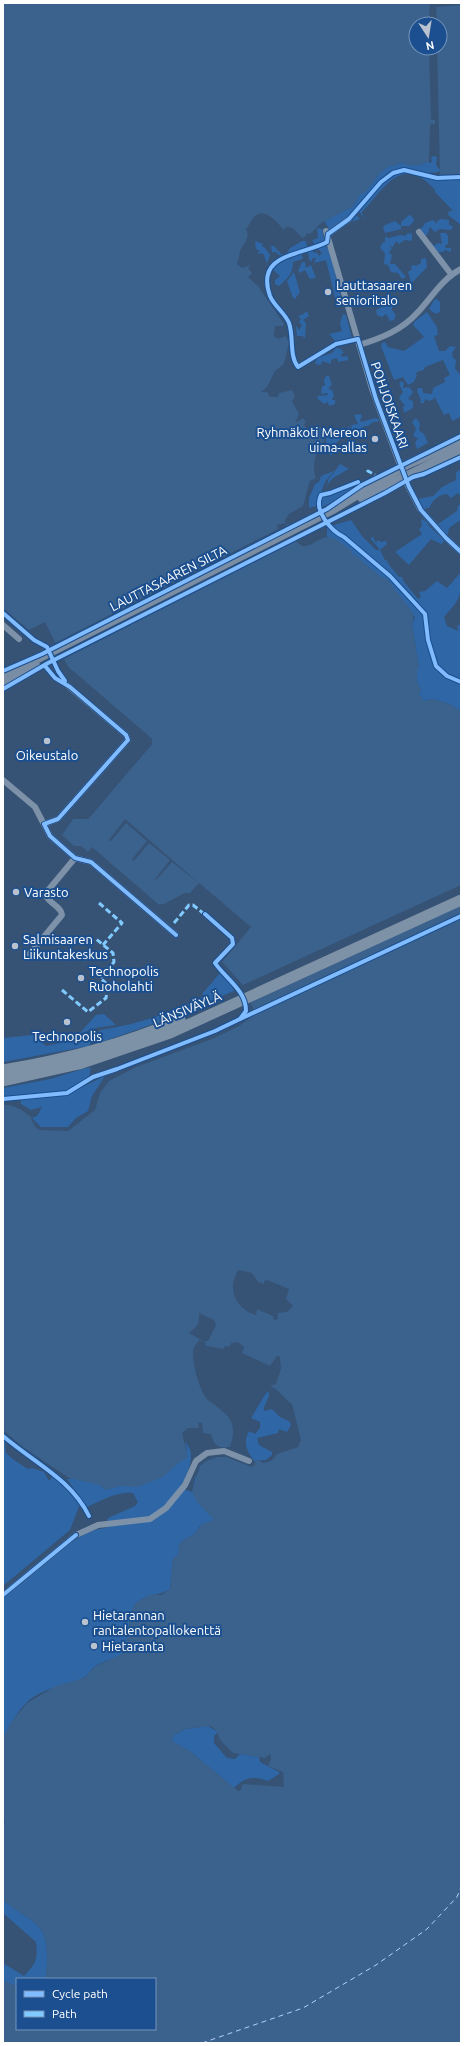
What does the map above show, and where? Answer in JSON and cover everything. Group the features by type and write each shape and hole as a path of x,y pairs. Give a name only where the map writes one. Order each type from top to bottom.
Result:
{"highway":[{"name":"LÄNSIVÄYLÄ","path":"3,1081 57,1070 110,1055 170,1033 239,998 461,892"},
{"name":"LÄNSIVÄYLÄ","path":"3,1070 54,1061 108,1046 167,1025 239,998 461,900"}],"main road":[{"path":"403,473 461,441"},
{"path":"403,473 461,449"},
{"name":"LAUTTASAAREN SILTA","path":"58,652 292,533 403,473"},
{"path":"3,676 58,652"},
{"path":"3,684 58,652"}],"street":[{"name":"POHJOISKAARI","path":"349,219 327,232 376,399 403,473 420,509 461,552"},
{"path":"419,232 451,274"},
{"path":"359,345 384,337 400,328 417,313 451,274 461,269"},
{"path":"3,625 19,639"},
{"path":"44,824 58,819 128,740 126,735 67,685"},
{"path":"3,780 35,807 50,836 75,858 91,862 176,935"},
{"path":"28,956 62,915 61,911 46,898 45,894 75,858"},
{"path":"3,1595 14,1584 81,1532 98,1525 150,1519 161,1511 185,1485 196,1461 206,1454 224,1451 249,1461"}],"shaded area":[{"path":"3,3 430,3 429,16 408,16 408,56 429,56 431,120 435,120 435,124 431,124 430,127 429,161 415,165 408,165 401,162 394,166 390,165 380,173 365,192 360,194 353,206 320,224 310,234 306,233 306,236 302,238 293,228 286,227 284,230 272,217 268,215 259,214 255,216 246,229 248,235 240,251 237,264 242,268 251,265 248,268 252,273 248,277 258,286 284,324 283,326 275,326 274,336 278,339 286,336 289,343 284,364 275,371 267,387 261,392 267,392 270,397 278,397 279,393 292,390 295,396 292,401 299,414 295,423 303,418 306,422 304,424 306,428 302,434 318,426 325,436 325,440 319,448 315,458 314,469 316,478 310,481 303,506 289,514 285,520 286,525 288,524 296,541 302,546 310,545 325,537 333,538 352,551 352,555 354,554 381,577 387,579 414,614 412,624 419,668 417,670 417,681 421,691 419,694 424,701 432,699 449,704 461,711 461,2043 3,2043 3,1981 16,1986 16,2030 156,2030 156,1978 46,1978 47,1951 45,1938 42,1932 31,1920 3,1900 3,1826 5,1822 3,1816 3,1738 10,1724 27,1703 56,1686 84,1678 96,1666 123,1654 127,1647 127,1636 132,1609 137,1602 152,1594 162,1595 170,1589 173,1558 178,1555 179,1545 182,1541 195,1534 202,1524 214,1520 197,1502 192,1492 200,1466 206,1461 217,1457 227,1457 251,1467 255,1465 255,1461 258,1460 263,1463 271,1461 277,1454 298,1447 301,1440 292,1404 276,1389 270,1386 276,1384 281,1369 280,1357 277,1356 270,1366 242,1353 244,1347 238,1342 231,1343 229,1347 225,1346 223,1349 206,1346 205,1342 199,1340 194,1347 193,1352 196,1375 208,1400 230,1419 233,1431 230,1447 221,1447 216,1445 211,1434 203,1433 202,1423 198,1422 199,1428 188,1428 182,1433 188,1457 177,1464 163,1477 137,1487 120,1486 106,1490 100,1485 69,1478 23,1447 3,1430 3,1105 15,1107 22,1111 32,1118 31,1119 36,1128 40,1130 68,1131 95,1110 100,1093 109,1081 136,1067 212,1039 239,1026 250,1018 253,1008 242,984 222,962 251,927 199,883 190,893 185,893 164,904 158,904 92,847 88,852 81,846 74,846 62,835 73,819 88,819 152,744 152,739 67,666 45,622 29,630 3,608","holes":["238,1270 252,1273 258,1282 264,1284 264,1281 267,1280 289,1289 286,1299 293,1306 287,1312 278,1313 278,1319 274,1320 273,1316 257,1309 256,1315 247,1311 239,1304 234,1295 233,1285","199,1313 214,1320 216,1325 208,1341 203,1341 189,1333 197,1325","209,1726 215,1729 221,1741 233,1753 265,1758 270,1754 271,1759 268,1766 283,1772 284,1787 243,1784 240,1791 238,1791 191,1752 172,1741 174,1735 185,1729"]},
{"path":"461,5 461,174 440,175 437,56 448,56 448,16 437,16 436,7"},
{"path":"431,157 437,157 436,165 441,171 434,173 431,172 431,176 461,177 461,225 448,215 449,211 453,211 435,192 435,190 423,179 413,174 403,174 394,178 386,185 362,212 364,220 360,212 356,215 360,219 351,222 355,217 354,215 329,230 325,221 353,206 360,194 365,192 380,173 390,165 394,166 401,162 411,165 419,165 429,161 429,163 432,162"},
{"path":"409,215 413,217 414,221 409,226 401,226 401,222"},
{"path":"441,219 449,220 449,225 453,226 451,230 440,229 435,232 430,227 427,235 421,235 418,229 422,228 425,223 433,220 437,224 437,221"},
{"path":"395,221 401,226 401,229 385,233 383,228 385,225"},
{"path":"317,228 322,229 325,242 315,245 312,240 318,238"},
{"path":"408,233 412,234 412,241 405,240 399,244 396,241 393,247 388,245 392,248 389,253 392,255 390,264 395,264 406,277 402,279 399,274 391,272 388,265 384,264 385,253 380,248 382,243 385,242 385,236 388,238 401,235 405,236"},
{"path":"440,233 446,233 448,236 448,244 445,246 446,248 451,248 451,252 445,250 443,252 438,252 451,270 430,243 431,242 434,246 438,243 442,244"},
{"path":"255,241 263,244 262,246 270,255 267,264 263,253 257,254 260,251 256,249"},
{"path":"302,241 306,241 307,247 285,257 277,254 277,252 272,252 271,246 274,246 282,255 286,255 290,248"},
{"path":"320,246 326,246 329,250 343,304 337,306 326,260 314,263 316,258 313,258 311,262 309,259 308,254 310,248 313,248 314,253 317,252 319,256 322,253 318,249"},
{"path":"301,253 303,259 293,262 291,273 287,278 279,286 275,284 275,280 280,276 273,270 280,258 292,259 291,257"},
{"path":"426,258 427,267 413,282 411,282 408,272 412,269 411,266 416,266 421,263 421,259"},
{"path":"302,262 305,262 306,268 311,265 316,278 310,279 305,270 300,273 298,271"},
{"path":"294,272 300,292 295,299 293,298 287,281"},
{"path":"437,299 440,302 440,312 436,314 429,309 434,300"},
{"path":"387,304 392,305 392,310 396,315 394,320 390,321 386,314 382,317 377,315 376,310"},
{"path":"307,311 309,316 303,320 306,323 305,338 302,336 297,336 296,326 299,330 302,325 299,322 301,319 298,316"},
{"path":"427,312 437,327 438,335 434,336 439,351 445,351 450,346 456,347 452,353 453,358 456,360 455,369 461,375 461,417 452,421 449,413 444,415 434,396 434,399 429,401 425,399 424,403 420,403 421,400 417,391 418,388 422,388 423,393 432,394 433,388 445,382 444,378 450,375 443,360 419,371 415,374 417,375 414,382 408,385 403,377 394,380 381,346 382,343 385,342 388,347 404,351 424,337 413,325 415,321"},
{"path":"343,314 346,315 352,338 335,341 329,334 342,331 340,323"},
{"path":"336,348 341,349 344,353 341,354 342,357 348,356 348,360 338,362 337,358 331,360 331,364 322,361 321,365 315,364 317,358 332,353"},
{"path":"326,376 329,376 332,385 329,389 332,390 334,395 332,400 335,400 335,404 329,406 328,402 324,404 317,398 318,396 328,395 327,393 321,394 322,386 325,386 324,380"},
{"path":"401,381 404,383 403,388 409,387 413,392 408,399 413,401 413,408 404,413 403,407 405,406 399,398 403,392 399,384"},
{"path":"361,414 361,422 375,418 380,420 373,422 368,426 364,426 361,430 348,432 348,426 352,429 351,425 358,424 354,415"},
{"path":"416,418 420,423 419,430 424,434 428,443 417,449 415,443 418,438 413,436 416,429 412,422"},
{"path":"344,427 347,434 331,447 334,452 331,456 326,449 326,437 332,433 334,435 337,430"},
{"path":"340,464 349,469 333,478 328,484 327,490 328,480"},
{"path":"459,470 461,471 461,497 458,493 451,498 447,494 441,495 436,498 429,508 423,509 418,499 433,496 442,487 456,480 456,473"},
{"path":"334,471 325,482 316,506 309,508 309,498 315,484 319,482 321,476"},
{"path":"351,486 352,488 341,496 320,507 320,502 324,495 328,497"},
{"path":"461,504 461,524 459,521 449,528 448,534 445,534 438,524 457,511 458,506"},
{"path":"422,519 427,522 444,542 441,544 431,539 409,565 395,552 422,534 419,529 422,526"},
{"path":"351,520 362,536 376,550 380,550 385,560 388,561 387,562 399,577 402,577 404,582 418,599 421,597 419,592 425,591 437,581 447,588 461,572 461,588 459,597 444,617 447,626 458,631 457,625 461,626 461,711 449,704 432,699 424,701 418,694 421,691 417,681 417,669 419,668 412,624 415,617 381,577 352,555 351,551 332,538 327,537 327,527"},
{"path":"373,537 376,543 378,540 381,542 386,541 387,544 380,550 370,538"},
{"path":"220,973 230,980 227,982 230,983 234,991 167,1019 102,1042 98,1036 100,1030 154,1018 180,1008 204,996 202,994"},
{"path":"104,1014 116,1025 95,1028 79,1034 96,1015"},
{"path":"94,1032 94,1038 89,1046 3,1062 3,1038 33,1035 46,1046 79,1039"},
{"path":"86,1068 91,1068 89,1077 80,1084 60,1093 3,1098 3,1088 50,1079"},
{"path":"105,1076 92,1096 88,1111 76,1118 68,1127 41,1127 32,1118 37,1116 42,1107 31,1110 21,1104 21,1100 66,1095"},
{"path":"269,1392 264,1406 264,1411 272,1409 280,1417 289,1421 291,1425 287,1432 279,1429 278,1433 257,1438 259,1445 272,1452 272,1455 266,1460 254,1461 247,1450 246,1439 249,1431 255,1434 260,1428 260,1422 251,1418 266,1393"},
{"path":"3,1439 5,1440 6,1453 14,1460 28,1469 32,1468 44,1472 49,1481 53,1476 80,1504 70,1530 3,1586"},
{"name":"Hietaranta","path":"185,1442 189,1447 191,1458 181,1488 192,1492 196,1475 214,1520 200,1526 195,1534 184,1540 178,1555 173,1559 170,1589 142,1599 134,1607 131,1613 128,1643 123,1653 96,1666 83,1678 47,1690 33,1697 20,1710 3,1738 3,1599 52,1556 80,1537 106,1528 108,1518 135,1506 138,1502 133,1493 127,1493 109,1497 87,1507 67,1479 79,1478 87,1475 106,1490 187,1450"},
{"path":"208,1726 218,1732 214,1736 214,1743 227,1758 235,1759 240,1754 259,1757 260,1762 279,1772 279,1774 268,1781 258,1778 250,1778 238,1784 234,1788 191,1752 171,1741 174,1735 185,1729"},
{"path":"3,1900 39,1927 45,1938 47,1951 46,1978 16,1978 16,1986 3,1981 3,1963 24,1976 34,1964 37,1953 36,1942 3,1913"}],"pier":[{"path":"285,523 296,541 64,659 68,667 67,669 65,667 53,644 278,529 277,525"},
{"path":"73,671 152,739 152,744 88,819 73,819 71,821 70,820 73,817 87,818 150,743 150,739 71,672"},
{"path":"125,819 199,883 172,862 156,880 155,879 170,860 149,843 134,861 132,859 147,841 126,823 111,841 109,840"},
{"path":"461,885 461,905 249,1002 241,986"}],"ferry route":[{"path":"202,2043 303,2008 376,1965 427,1929 457,1897 461,1887"}],"marked path":[{"path":"367,472 368,471 375,475"},
{"path":"99,903 122,923 103,945"},
{"path":"174,923 189,905 193,905 208,917"},
{"path":"62,990 88,1012 106,998 108,985 100,978 114,962 113,953 96,939"}],"cycle path":[{"path":"461,177 437,178 404,170 393,173 381,182 349,219 328,234 327,242 283,258 269,271 267,282 272,300 289,323 295,363 298,367 336,344 358,339 376,399 409,487 421,510 446,538 461,552"},
{"path":"3,671 42,654 327,509 362,485 461,436"},
{"path":"3,689 48,663 385,493 413,477 424,474 461,457"},
{"path":"358,482 321,495 319,501 321,513 334,530 390,576 425,614 428,640 436,666 447,676 461,682"},
{"path":"3,613 34,640 47,647 58,671 65,681"},
{"path":"45,666 55,678 70,687 126,735 128,740 58,819 44,824 50,836 75,858 91,862 176,935"},
{"path":"3,1099 67,1093 93,1077 215,1031 240,1019 246,1011 243,997 215,963 233,944 232,938 205,914"},
{"path":"240,1019 461,916"},
{"path":"3,1436 62,1481 81,1503 89,1516"},
{"path":"3,1595 76,1535"}],"place":[{"name":"Lauttasaaren senioritalo","path":"328,292"},
{"name":"Ryhmäkoti Mereon uima-allas","path":"375,439"},
{"name":"Oikeustalo","path":"47,741"},
{"name":"Varasto","path":"16,892"},
{"name":"Salmisaaren Liikuntakeskus","path":"15,946"},
{"name":"Technopolis Ruoholahti","path":"81,978"},
{"name":"Technopolis","path":"67,1022"},
{"name":"Hietarannan rantalentopallokenttä","path":"85,1622"},
{"name":"Hietaranta","path":"94,1646"}]}
